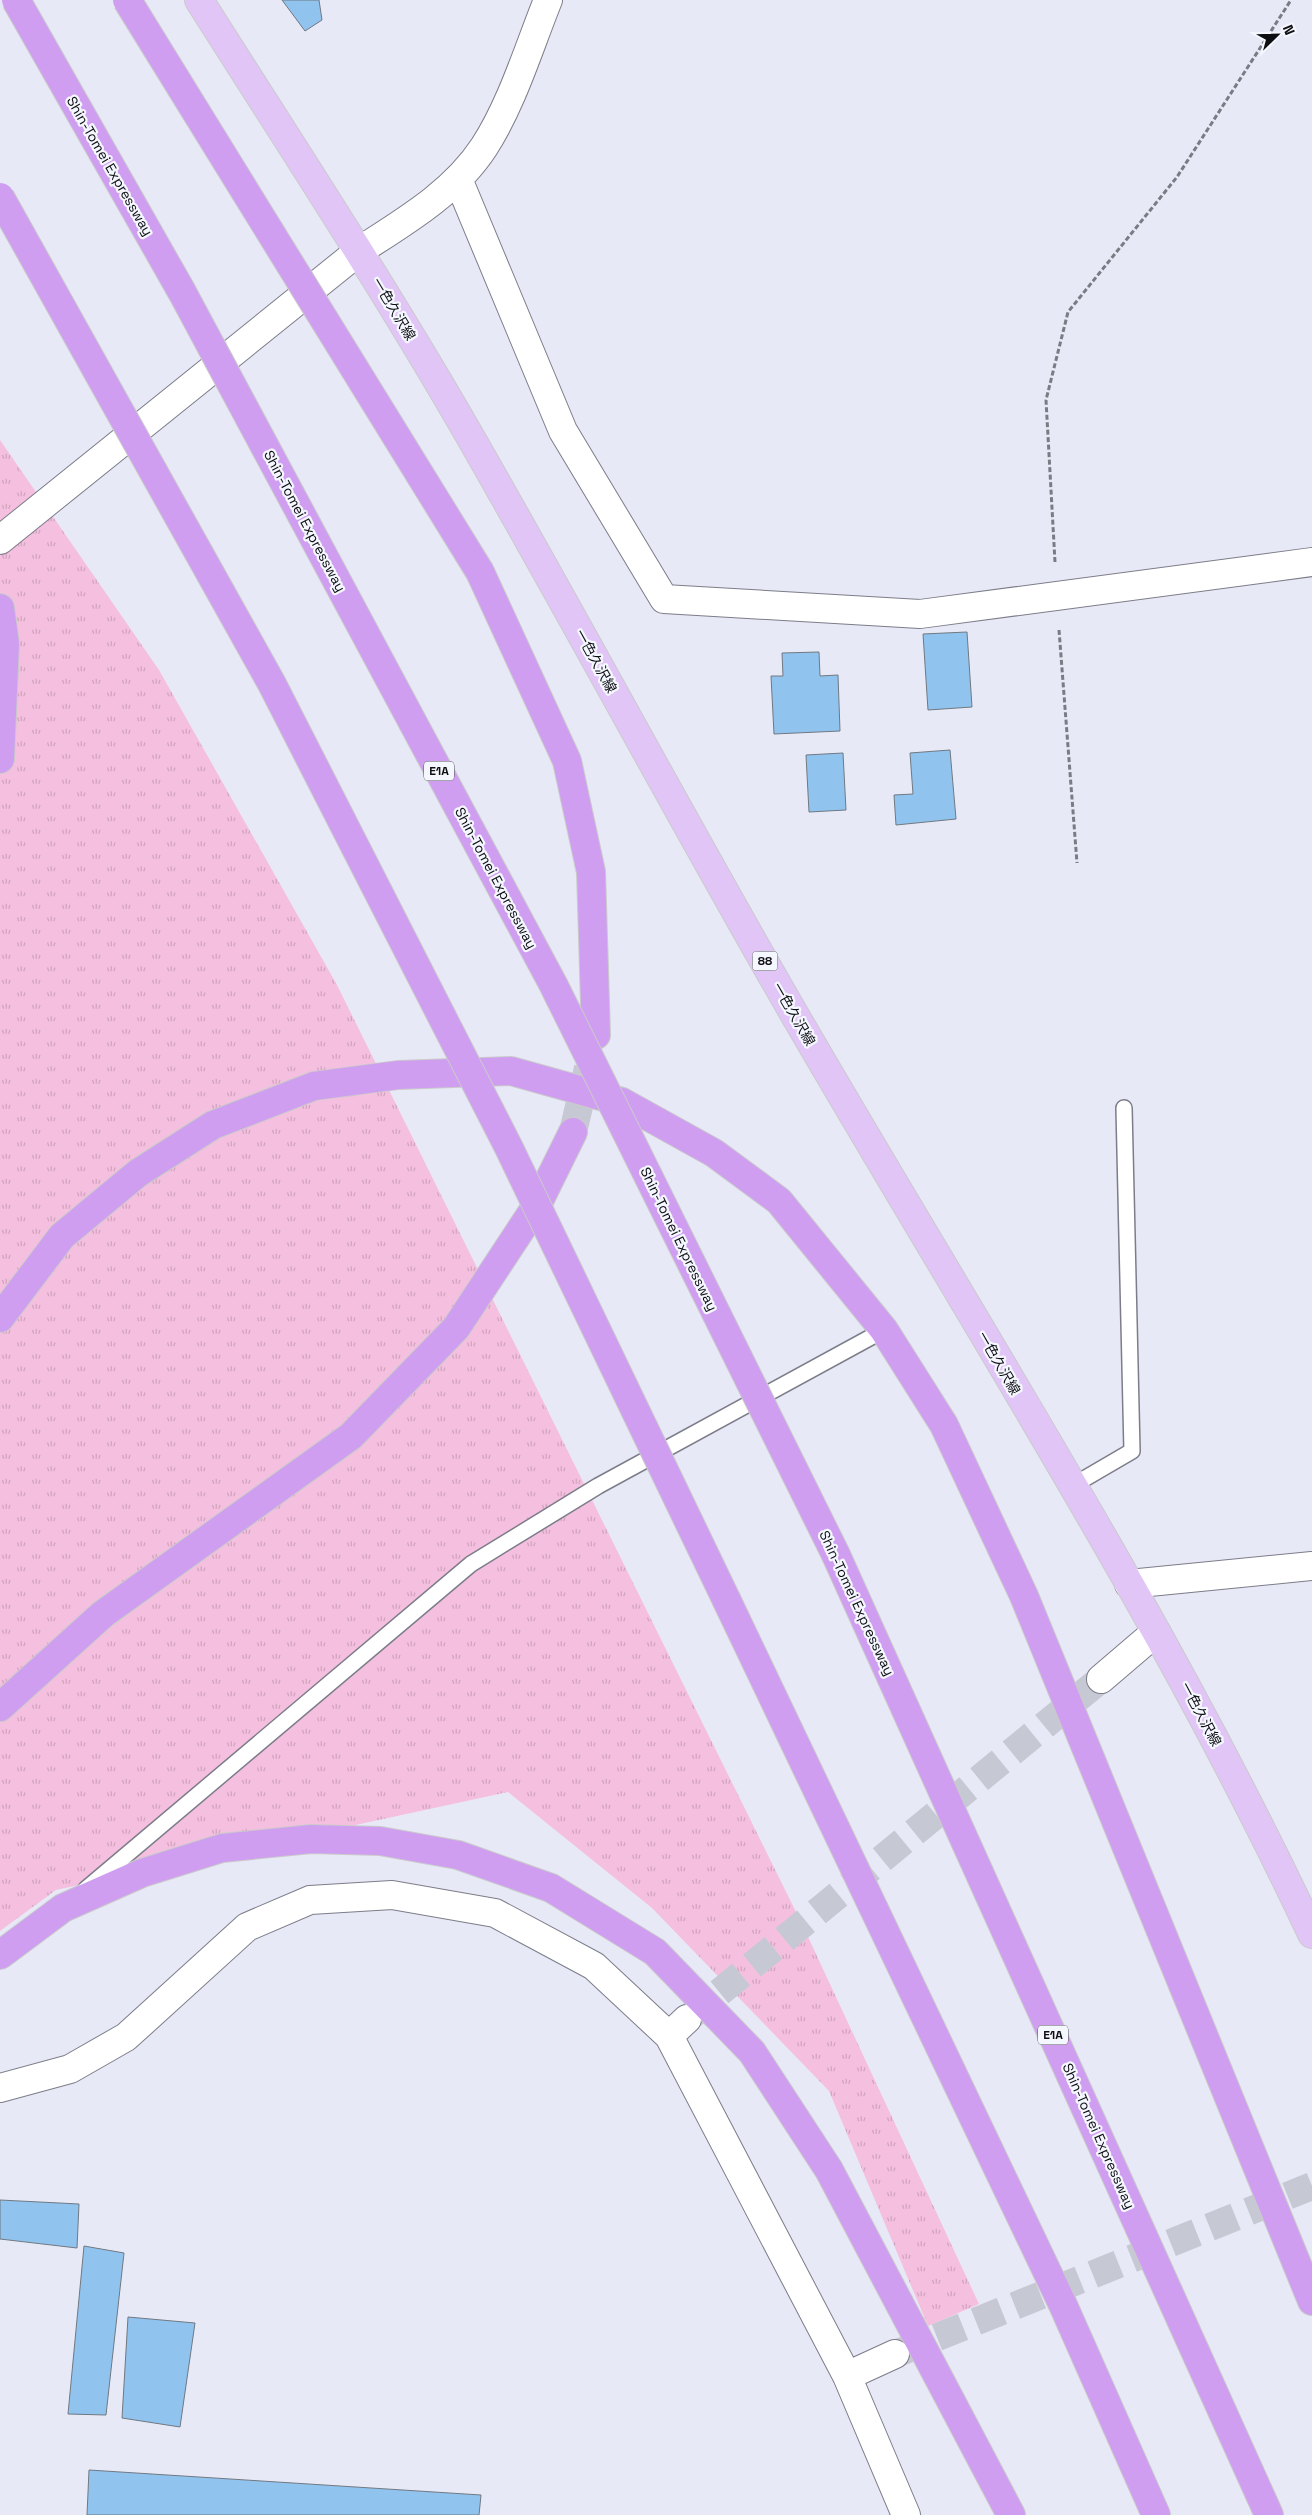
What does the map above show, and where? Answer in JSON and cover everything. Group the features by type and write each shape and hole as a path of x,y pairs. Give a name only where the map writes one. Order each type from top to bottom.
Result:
{"highway":[{"name":"Shin-Tomei Expressway","path":"16,0 182,292 553,984 836,1555 1268,2515"},
{"path":"127,0 480,572 567,761 591,872 596,1036"},
{"path":"0,197 272,684 509,1148 728,1601 1063,2305 1156,2515"},
{"path":"0,608 5,644 0,759"},
{"path":"0,1318 62,1236 138,1173 213,1124 314,1086 398,1075 511,1071 622,1102 714,1153 779,1202 884,1330 944,1425 1024,1596 1312,2301"},
{"path":"0,1707 102,1614 351,1436 456,1328 537,1205 573,1132"},
{"path":"0,1955 63,1908 142,1873 222,1848 311,1839 380,1841 458,1855 551,1888 655,1952 752,2052 829,2170 1011,2515"}],"main road":[{"name":"一色久沢線","path":"199,0 359,251 464,427 788,1004 1129,1584 1265,1834 1312,1934"}],"street":[{"path":"0,540 359,251 419,213 458,179 484,147 509,96 548,0"},
{"path":"458,179 563,431 664,599 920,614 1312,562"},
{"path":"1129,1584 1312,1566"},
{"path":"1101,1678 1156,1632"},
{"path":"0,2088 70,2069 126,2037 248,1927 310,1900 392,1895 495,1913 594,1966 678,2028 847,2376 906,2515"},
{"path":"847,2376 895,2354"}],"lane":[{"path":"1072,1486 1132,1451 1124,1108"},
{"path":"63,1908 471,1564 598,1486 884,1330"}],"path":[{"path":"1077,864 1056,596 1046,400 1068,312 1177,177 1291,0"}],"green space":[{"path":"0,440 159,670 337,985 802,1924 979,2304 928,2326 829,2091 652,1908 508,1792 56,1890 0,1931"}],"building":[{"path":"282,0 319,0 322,20 305,31"},
{"path":"967,632 972,707 928,710 923,634"},
{"path":"819,652 820,676 838,675 840,731 774,734 771,676 783,676 782,653"},
{"path":"950,750 956,819 896,825 894,795 913,794 910,753"},
{"path":"843,753 846,810 809,812 806,755"},
{"path":"0,2200 79,2204 77,2248 0,2239"},
{"path":"84,2246 124,2253 106,2415 68,2414"},
{"path":"128,2317 195,2323 180,2427 122,2418"},
{"path":"89,2470 481,2495 479,2515 87,2515"}],"tunnel":[{"path":"573,1132 588,1068"},
{"path":"687,2019 1101,1679"},
{"path":"898,2353 1312,2186"}]}
